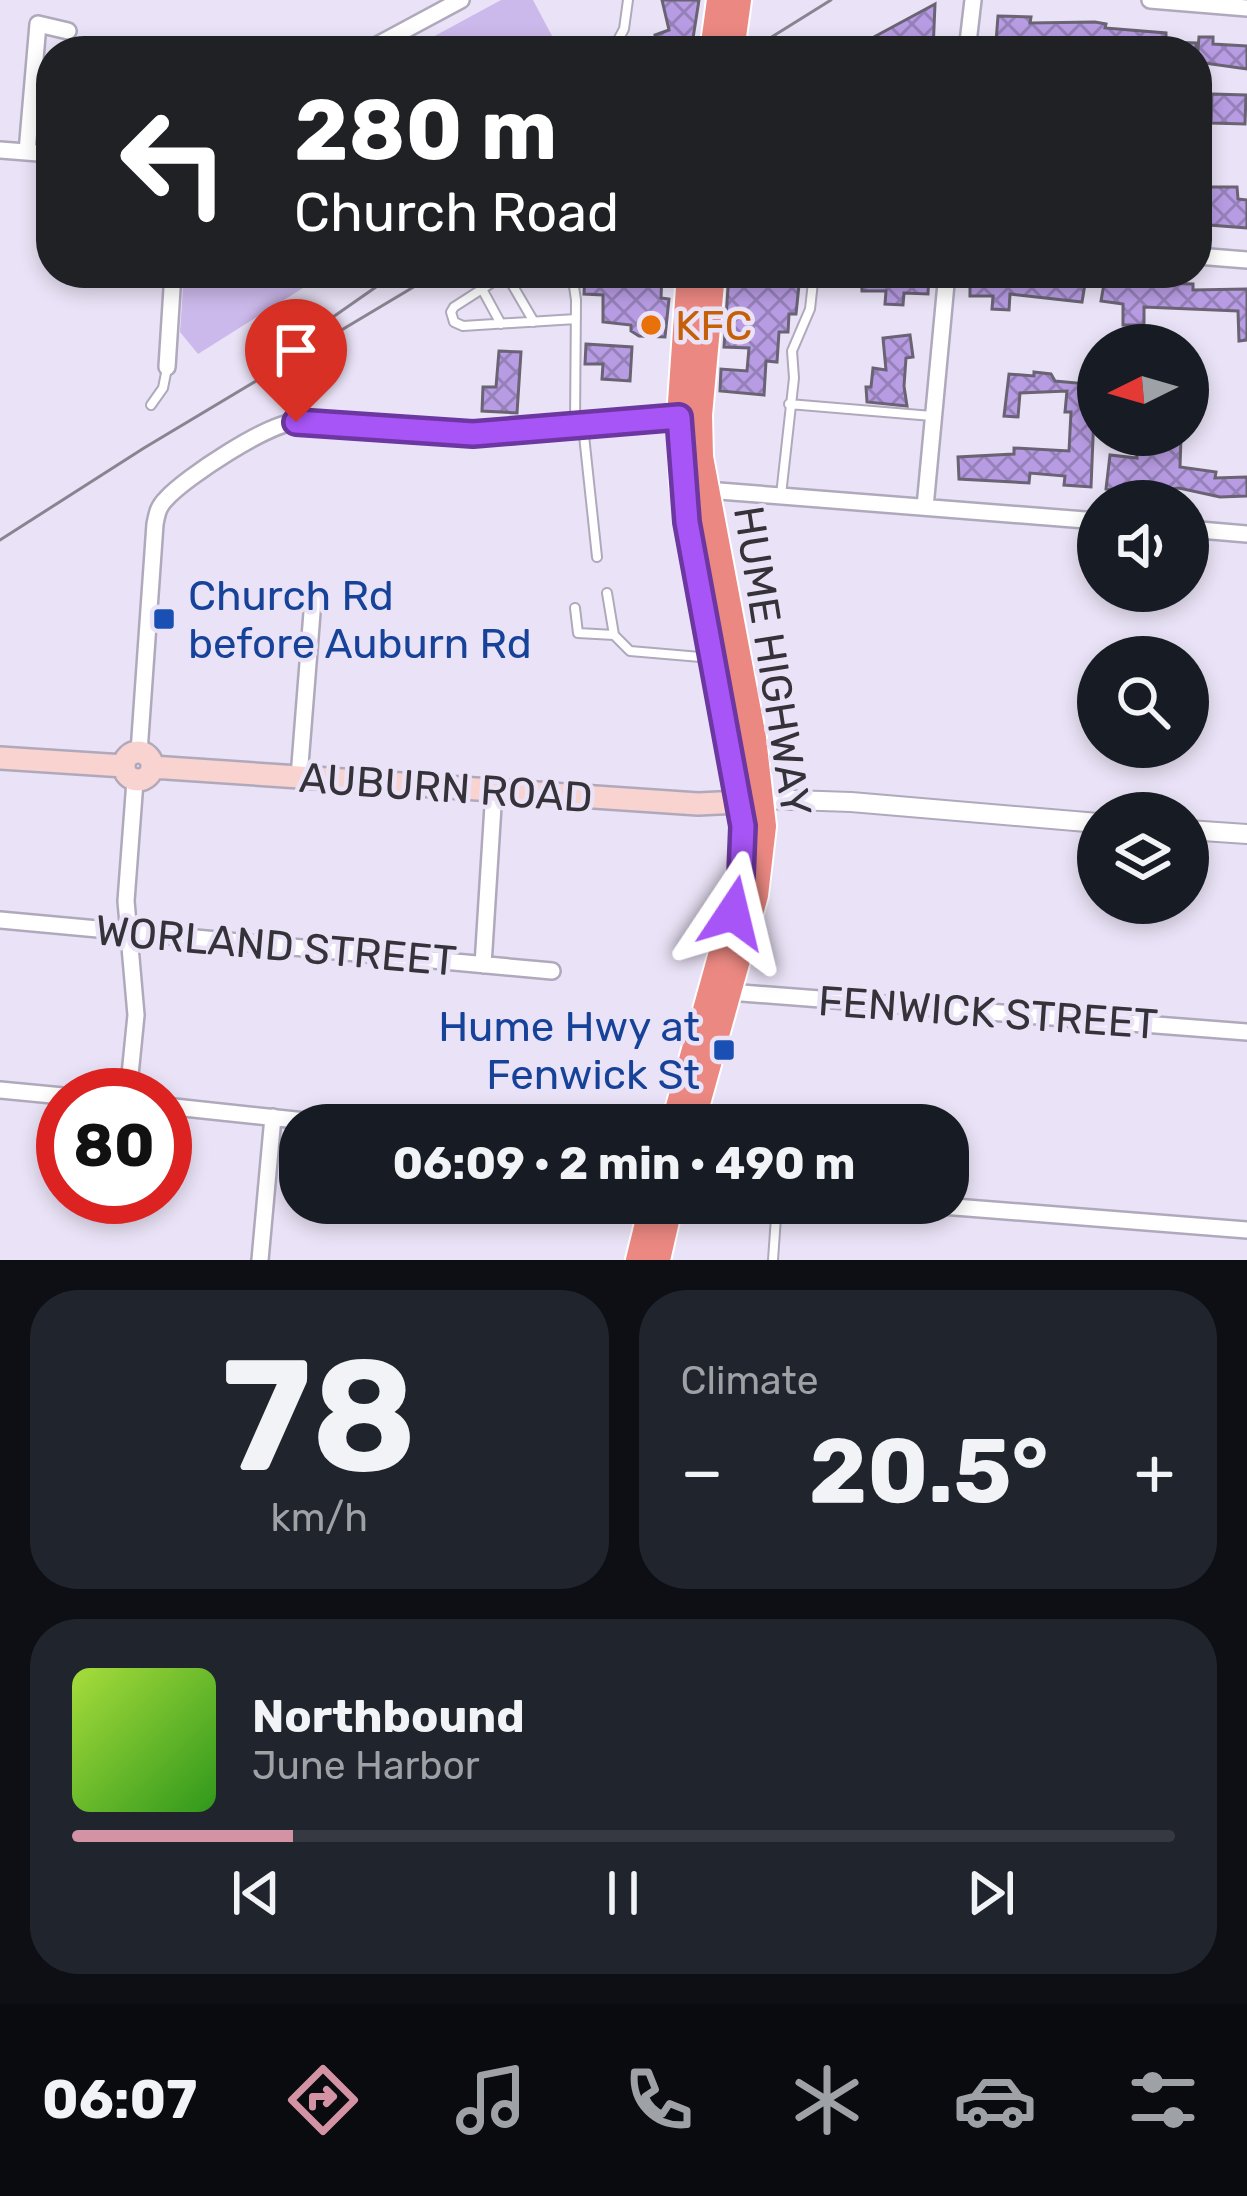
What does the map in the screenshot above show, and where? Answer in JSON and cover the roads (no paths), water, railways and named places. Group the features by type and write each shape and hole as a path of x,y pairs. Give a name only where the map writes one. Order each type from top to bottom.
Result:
{"highway":[{"path":"714,36 718,0"},
{"path":"734,36 740,0"},
{"name":"HUME HIGHWAY","path":"689,288 687,522 714,658 751,800 761,865 698,1104"},
{"name":"HUME HIGHWAY","path":"679,1104 741,876 754,738 689,416 710,288"},
{"path":"638,1260 647,1224"},
{"path":"658,1260 666,1224"}],"main road":[{"name":"AUBURN ROAD","path":"0,758 698,804 751,800"}],"street":[{"path":"394,36 460,0"},
{"path":"1150,0 1247,8"},
{"path":"969,36 972,2"},
{"path":"37,36 38,24 68,31"},
{"path":"27,152 36,47"},
{"path":"0,150 36,153"},
{"path":"1212,257 1247,260"},
{"path":"166,367 171,288"},
{"path":"926,507 946,288"},
{"path":"131,1068 136,1015 127,930 157,514 177,488 286,422 473,434 689,416"},
{"path":"706,490 1077,519"},
{"path":"1209,531 1247,534"},
{"path":"298,777 314,600"},
{"path":"483,964 494,790"},
{"path":"751,800 851,802 1077,821"},
{"path":"1209,831 1247,834"},
{"name":"WORLAND STREET","path":"0,920 552,971"},
{"name":"FENWICK STREET","path":"729,992 1247,1033"},
{"path":"0,1090 36,1093"},
{"path":"192,1109 279,1118"},
{"path":"260,1260 273,1117"},
{"path":"969,1208 1247,1230"}],"lane":[{"path":"620,36 628,0"},
{"path":"515,288 534,322"},
{"path":"573,288 579,425 597,557"},
{"path":"781,496 794,378 792,351 810,309 812,288"},
{"path":"501,324 482,289 454,307 451,317 463,326 501,324 534,322 576,319"},
{"path":"151,405 166,380 166,367"},
{"path":"789,404 933,416"},
{"path":"608,592 614,635 629,651 714,658"},
{"path":"575,608 578,633 614,635"},
{"path":"773,1260 776,1224"}],"railway":[{"path":"773,36 831,0"},
{"path":"333,317 375,288"},
{"path":"0,540 412,288"}],"place":[{"name":"KFC","path":"651,325"},
{"name":"Church Rd before Auburn Rd","path":"164,619"},
{"name":"Hume Hwy at Fenwick St","path":"724,1050"}]}
